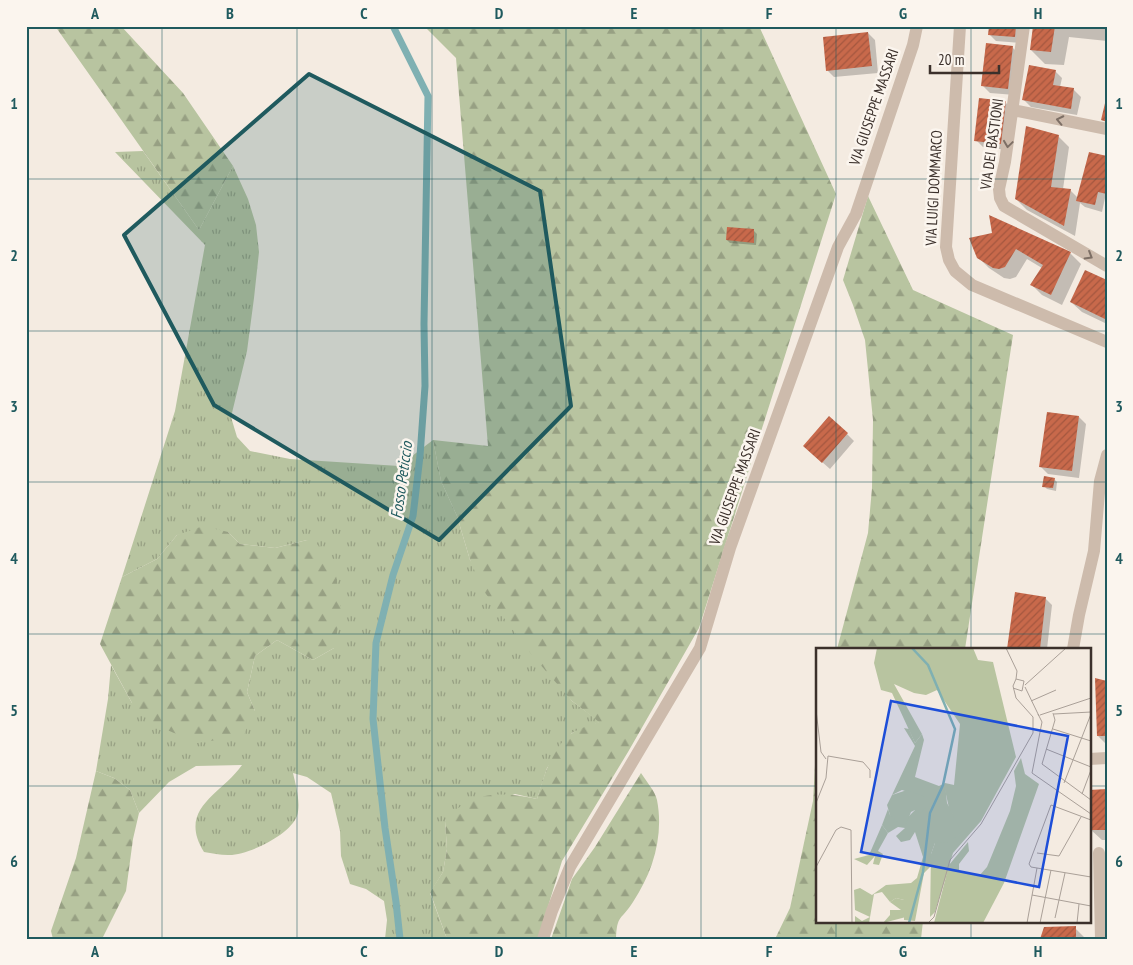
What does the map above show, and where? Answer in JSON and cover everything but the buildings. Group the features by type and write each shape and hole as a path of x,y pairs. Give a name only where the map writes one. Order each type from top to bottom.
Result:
{"street":[{"name":"VIA GIUSEPPE MASSARI","path":"543,939 552,910 570,867 700,648 730,548 838,247 856,214 913,45 917,26"},
{"name":"VIA LUIGI DOMMARCO","path":"960,26 947,221 946,247 949,260 955,271 972,285 1107,342"},
{"name":"VIA DEI BASTIONI","path":"1024,26 1005,162 999,188 1000,198 1004,206 1107,266"},
{"path":"1013,110 1107,129"},
{"path":"1073,648 1094,552 1100,481 1107,455"},
{"path":"1090,759 1107,758"},
{"path":"1098,854 1101,939"}],"highlighted area":[{"path":"309,74 540,191 571,406 439,540 214,405 124,235"}],"green space":[{"path":"55,26 121,26 183,93 233,166 199,230"},
{"path":"424,26 759,26 836,194 699,628 628,752 562,861 538,939 447,939 430,892 443,872 447,849 445,821 457,809 474,799 492,795 510,795 537,799 542,781 558,747 574,732 599,722 572,701 531,654 483,590 470,560 457,516 441,481 433,440 488,446 456,58"},
{"path":"143,151 199,230 233,166 248,199 256,225 259,252 247,351 231,417 237,437 250,451 290,459 399,466 433,440 441,481 457,516 470,560 572,701 600,722 572,733 547,768 537,799 515,794 445,821 447,849 443,872 430,893 447,939 385,939 387,920 384,901 366,889 350,884 341,856 340,831 331,793 307,777 293,773 298,794 298,811 293,823 286,830 256,848 228,855 204,852 197,837 196,824 199,813 205,803 242,765 196,766 169,782 139,813 130,790 114,778 96,771 108,699 111,665 132,703 255,711 247,692 255,656 277,640 313,660 334,648 307,540 275,548 240,544 228,532 177,535 157,559 122,577 175,411 205,245 115,152"},
{"path":"868,196 913,290 1013,335 965,648 837,648 868,533 872,488 873,420 865,340 843,280"},
{"path":"203,526 228,532 240,544 275,548 307,540 326,549 336,575 341,610 334,648 313,660 277,640 255,656 247,692 255,711 243,736 197,743 158,726 132,703 100,644 122,577 157,559 177,535"},
{"path":"816,747 816,922 923,922 921,939 775,939 790,908 813,801"},
{"path":"96,771 114,778 130,790 139,813 133,839 126,891 102,939 53,939 51,931 76,858"},
{"path":"641,773 657,800 659,813 658,840 646,878 633,902 620,918 616,939 551,939 572,879 595,847"}],"waterway":[{"name":"Fosso Peticcio","path":"393,26 428,96 424,324 425,386 420,456 413,516 393,575 376,643 373,719 400,939"}]}
